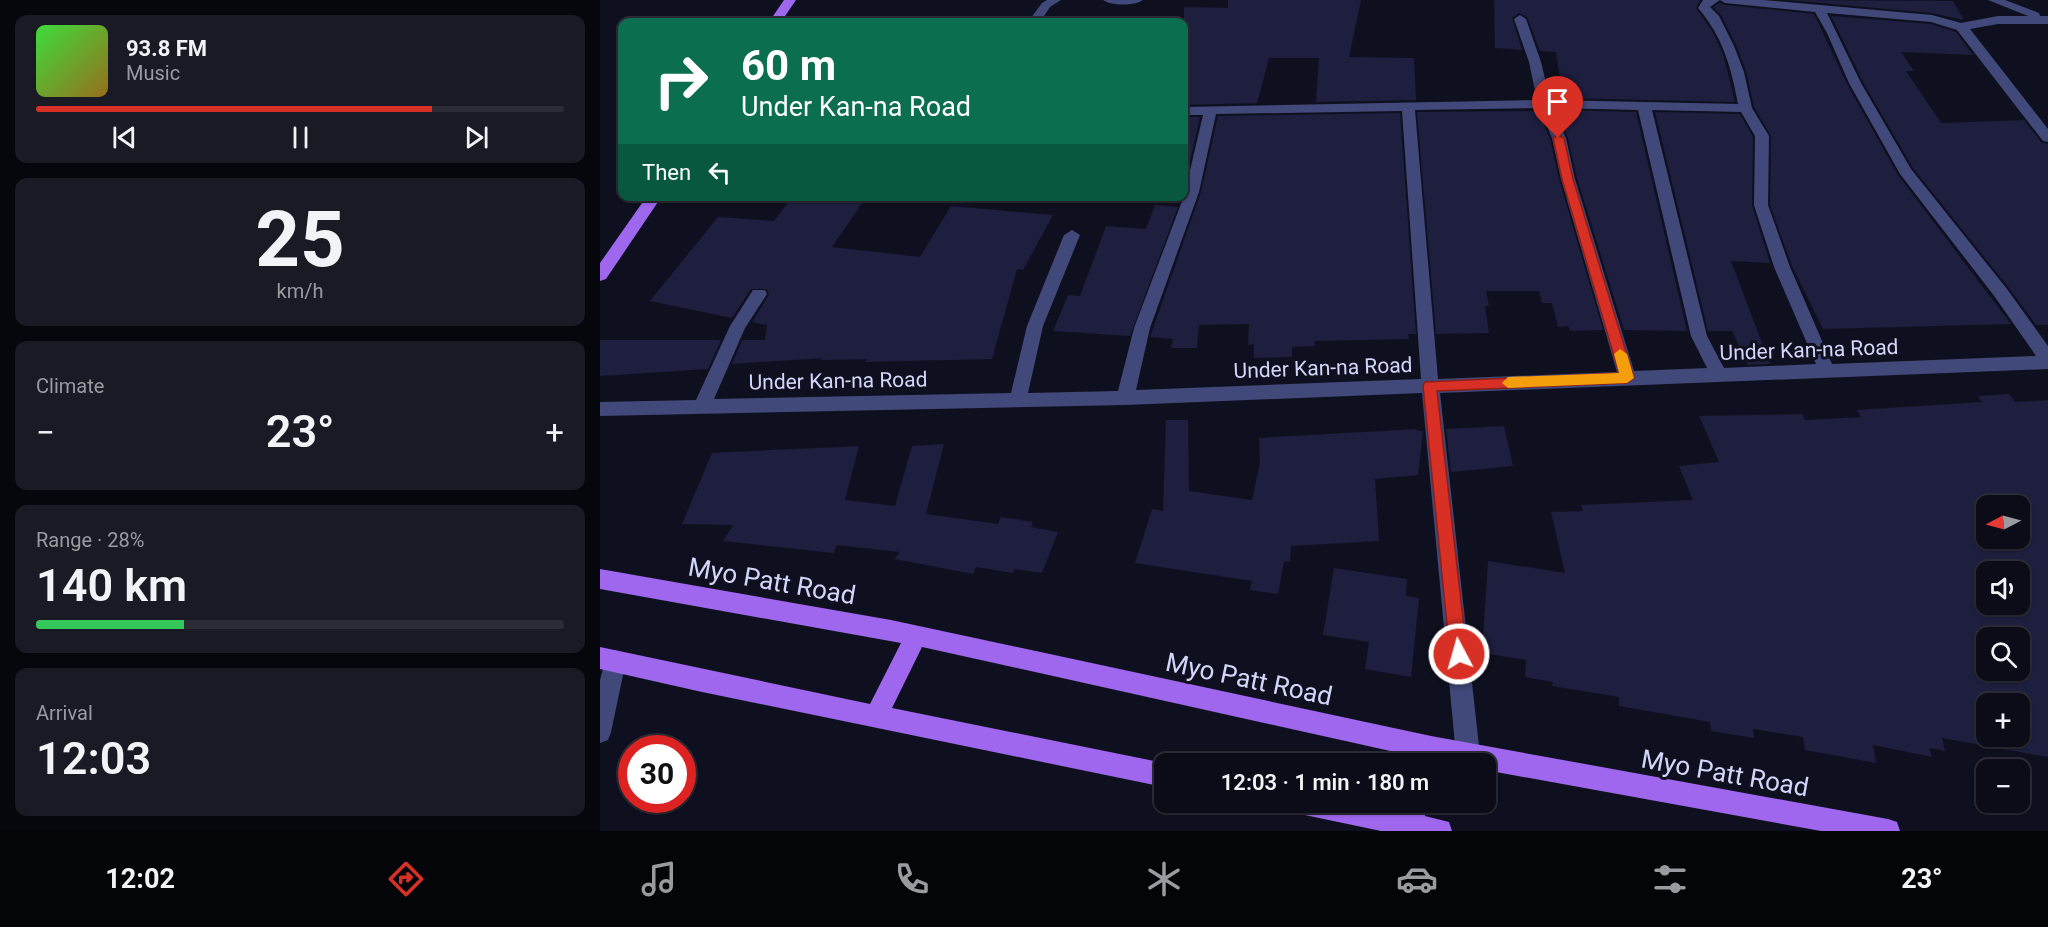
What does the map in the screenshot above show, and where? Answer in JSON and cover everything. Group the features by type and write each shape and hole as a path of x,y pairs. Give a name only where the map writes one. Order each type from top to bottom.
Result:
{"main road":[{"path":"778,18 790,0"},
{"path":"600,275 652,201"},
{"name":"Myo Patt Road","path":"600,579 915,636 1413,753"},
{"path":"876,716 915,636"},
{"path":"607,659 702,681 1154,773"},
{"name":"Myo Patt Road","path":"1496,760 1888,831"},
{"path":"1413,814 1440,831"}],"street":[{"path":"1037,18 1046,4 1055,0"},
{"path":"1109,0 1137,0"},
{"path":"1714,0 1705,3 1704,8 1713,16 1728,46 1738,72 1745,108 1762,136 1761,205 1782,267 1811,338 1828,372"},
{"path":"1725,0 1932,19 1961,27 1998,20 2048,20"},
{"path":"1994,0 2048,20"},
{"path":"1818,7 1833,33 1855,83 1905,171 2001,293 2048,360"},
{"path":"1521,20 1544,104 1558,138 1627,378"},
{"path":"1961,27 2048,138"},
{"path":"1188,111 1544,104 1745,108"},
{"path":"1408,106 1430,386 1468,753"},
{"path":"1644,106 1699,336 1719,376"},
{"path":"1125,398 1142,328 1192,192 1210,111"},
{"path":"1018,400 1035,326 1072,236"},
{"path":"702,407 738,326 759,294"},
{"name":"Under Kan-na Road","path":"600,409 1125,398 1828,372 2048,360"},
{"path":"600,732 607,659"}],"building":[{"path":"1228,0 1361,0 1349,57 1414,58 1416,100 1316,102 1319,58 1269,58 1257,103 1188,105 1188,18 1184,18 1184,7 1228,8"},
{"path":"1494,0 1700,0 1696,8 1712,31 1723,54 1735,102 1563,98 1556,52 1540,51 1527,17 1519,13 1512,18 1522,50 1495,48"},
{"path":"1788,0 1953,1 1964,20 1932,13"},
{"path":"1720,3 1814,14 1847,84 1898,175 2011,324 1823,329 1792,266 1770,205 1771,136 1754,107 1746,71 1736,45 1721,15 1713,7"},
{"path":"1831,16 1931,24 1956,32 1973,55 1901,52 1914,71 1906,71 1941,123 2024,120 2041,142 2048,144 2048,325 2036,325 1913,168 1863,82"},
{"path":"1556,110 1636,112 1687,331 1624,330 1577,178 1568,138"},
{"path":"1538,111 1550,139 1559,179 1603,330 1570,331 1568,326 1558,327 1552,303 1542,303 1539,291 1486,291 1489,306 1485,306 1489,333 1436,334 1417,112"},
{"path":"1655,112 1740,114 1753,137 1752,205 1770,263 1731,261 1770,364 1748,365 1732,331 1708,331"},
{"path":"1400,113 1416,334 1408,334 1409,339 1314,341 1315,346 1292,347 1292,357 1254,358 1254,344 1248,345 1249,324 1199,325 1197,348 1171,348 1173,339 1150,337 1201,192 1218,116"},
{"path":"1188,117 1200,117 1188,170"},
{"path":"789,201 864,201 832,247 920,257 951,206 1053,215 1023,270 1017,269 992,359 865,362 867,359 821,360 822,358 732,364 742,340 765,340 767,325 752,322 769,295 767,289 751,289 732,318 650,301 718,217 774,221"},
{"path":"1155,205 1178,207 1130,336 1053,331 1068,295 1080,296 1106,226 1146,229"},
{"path":"600,340 721,340 708,369 600,376"},
{"path":"2009,394 2015,402 2048,400 2048,757 1992,747 2030,747 2030,693 1976,693 1976,744 1942,738 1945,751 1929,748 1932,757 1873,745 1876,763 1805,750 1803,737 1753,729 1754,738 1711,731 1710,722 1619,706 1619,697 1552,686 1553,682 1525,677 1526,660 1482,653 1488,561 1565,573 1551,512 1583,511 1581,505 1693,500 1679,466 1719,462 1699,416 1802,414 1805,420 1861,417 1857,410 1982,402 1978,396"},
{"path":"1166,420 1188,420 1189,491 1252,500 1260,463 1259,438 1417,429 1417,431 1423,431 1418,475 1375,479 1379,541 1291,546 1290,562 1284,561 1278,594 1250,590 1252,581 1135,563 1152,509 1163,511"},
{"path":"1504,426 1513,466 1451,472 1446,429"},
{"path":"944,444 926,514 998,524 1001,517 1033,522 1031,527 1058,532 1042,573 1014,569 1013,573 976,567 973,574 895,559 899,552 837,545 833,553 723,541 733,525 682,524 712,453 859,446 845,500 895,506 912,446"},
{"path":"1334,568 1407,579 1406,596 1419,598 1411,677 1365,669 1369,642 1323,635"}],"slow traffic":[{"path":"1508,383 1627,378 1620,354"}],"route":[{"path":"1459,654 1430,386 1627,378 1558,138"}]}
